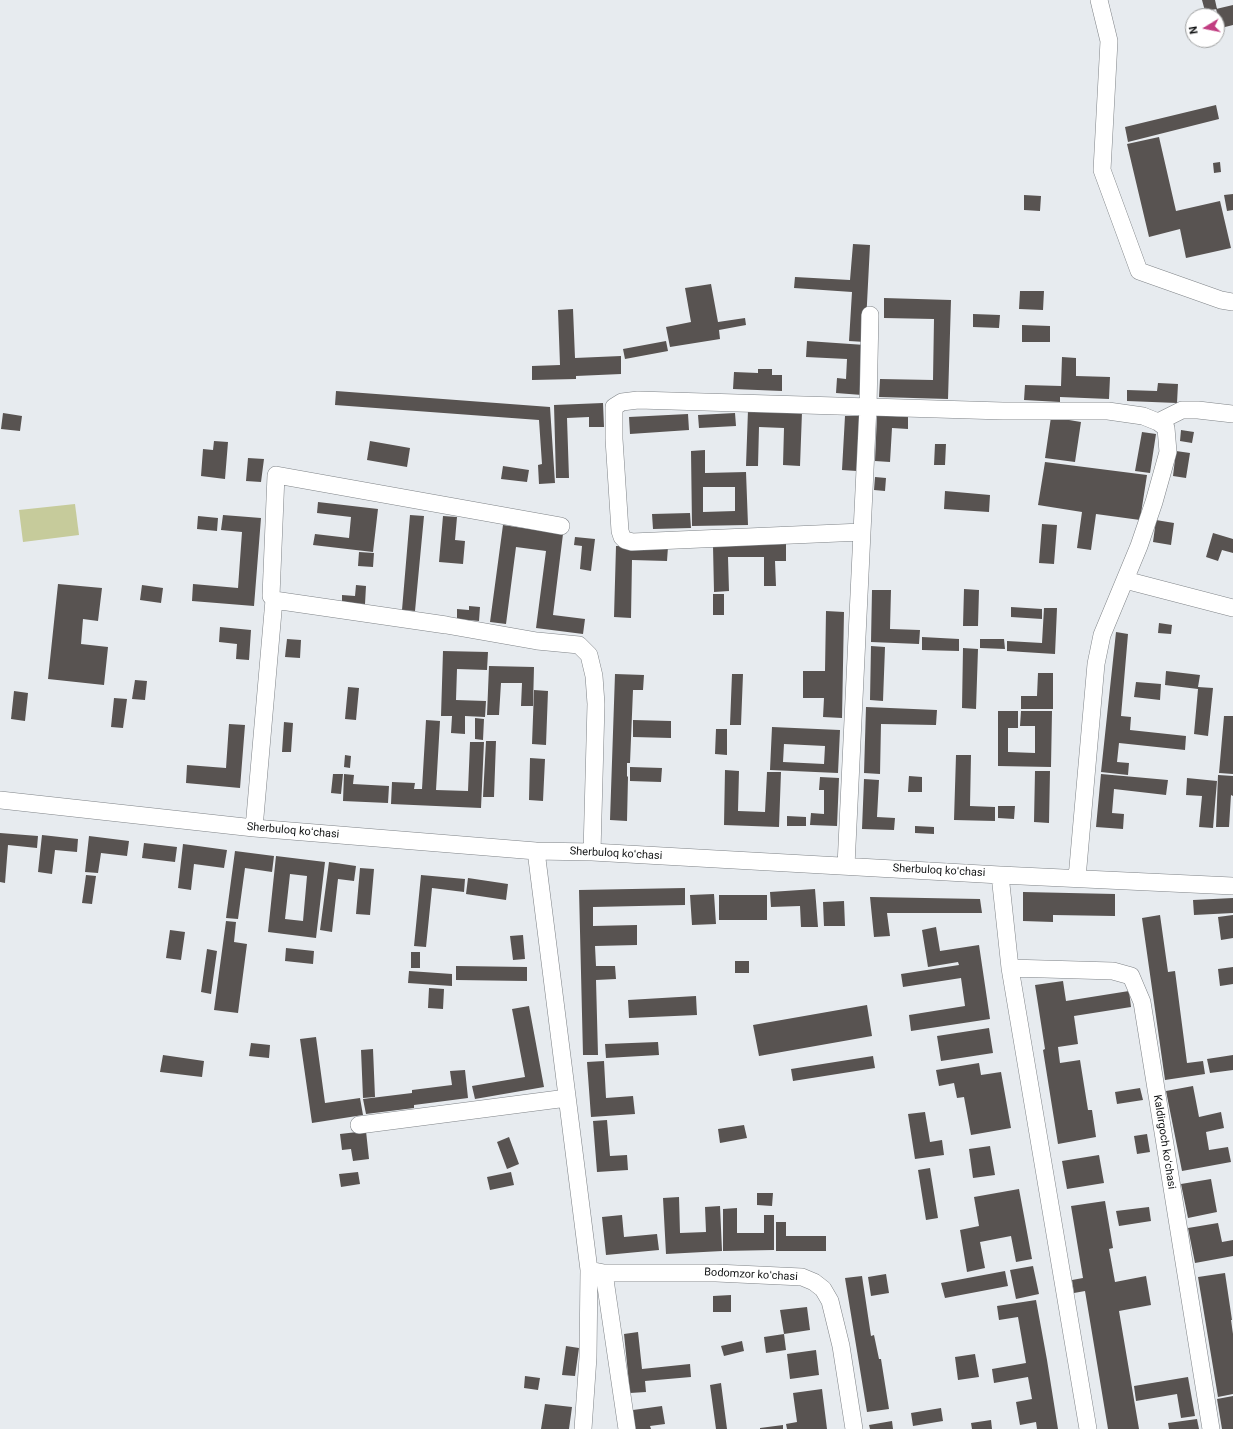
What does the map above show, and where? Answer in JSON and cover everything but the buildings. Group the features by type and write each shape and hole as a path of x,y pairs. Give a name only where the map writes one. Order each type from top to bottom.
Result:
{"street":[{"path":"1099,0 1109,41 1102,170 1139,271 1220,300 1233,302"},
{"path":"846,866 868,407 870,316"},
{"path":"862,532 632,542 624,540 620,531 614,439 614,407 622,402 638,400 1003,411 1108,411 1143,416 1158,422 1166,428 1168,452 1149,517 1139,546 1102,635 1096,664 1077,878"},
{"path":"1158,422 1182,410 1198,410 1233,414"},
{"path":"254,828 274,600 271,596 276,475 561,526"},
{"path":"1125,580 1233,608"},
{"path":"274,600 446,624 537,641 579,645 589,655 594,676 596,704 592,852"},
{"name":"Sherbuloq koʻchasi","path":"0,800 254,828 536,851 592,852 1000,875 1233,886"},
{"path":"536,851 567,1098 597,1272 627,1429"},
{"path":"1000,875 1010,968 1088,1429"},
{"name":"Kaldirgoch koʻchasi","path":"1010,968 1113,971 1131,976 1142,1002 1211,1429"},
{"path":"359,1125 567,1098"},
{"path":"583,1429 588,1349 597,1272"},
{"name":"Bodomzor koʻchasi","path":"597,1272 724,1273 802,1277 814,1282 823,1289 830,1301 841,1346 854,1429"}],"green space":[{"path":"75,504 79,535 23,542 19,510"}]}
